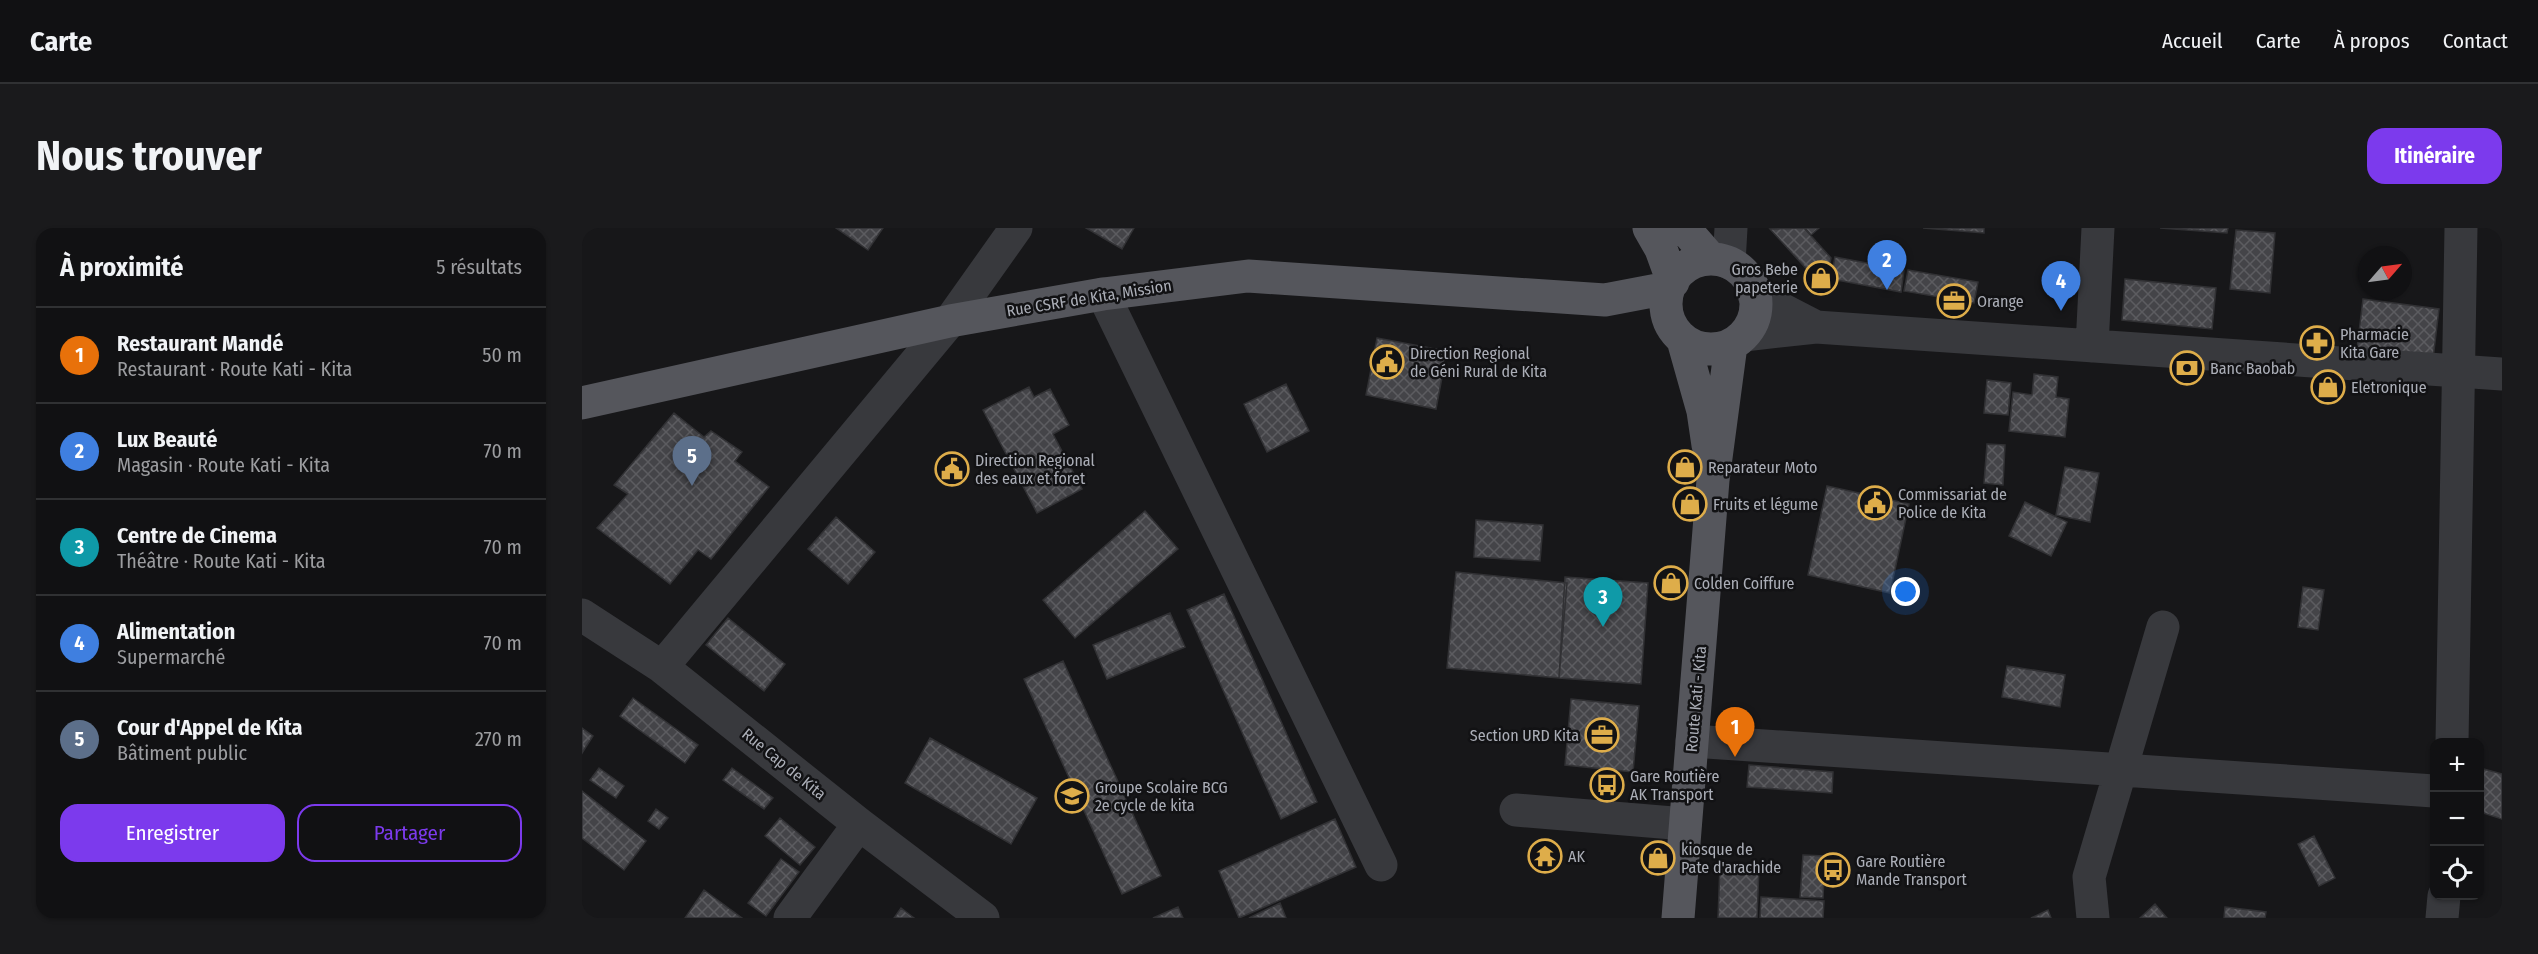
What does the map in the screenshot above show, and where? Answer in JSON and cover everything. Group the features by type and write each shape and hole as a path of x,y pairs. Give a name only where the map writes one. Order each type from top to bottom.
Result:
{"main road":[{"name":"Route Kati - Kita","path":"1649,228 1661,249 1670,285 1666,307 1677,332 1703,411 1713,480"},
{"path":"1684,228 1720,261 1743,273 1753,288 1754,295"},
{"path":"1605,300 1670,285 1679,272 1694,262 1720,261"},
{"name":"Rue CSRF de Kita, Mission","path":"582,403 951,321 1103,294 1248,276 1605,300"},
{"name":"Route Kati - Kita","path":"1678,918 1713,480 1738,340 1753,321 1756,305 1754,295"},
{"path":"1605,300 1677,332 1699,348 1716,349 1738,340"}],"street":[{"path":"662,667 951,321 1016,228"},
{"path":"1720,261 1731,228"},
{"path":"2092,346 2098,228"},
{"path":"2452,738 2461,228"},
{"path":"1103,294 1381,865"},
{"path":"1754,295 1816,327"},
{"path":"1738,340 1816,327 2502,374"},
{"path":"2093,918 2089,877 2163,627"},
{"name":"Rue Cap de Kita","path":"587,629 662,667 983,918"},
{"path":"1692,741 2430,791"},
{"path":"1516,810 1685,824"},
{"path":"790,918 860,824"},
{"path":"2442,918 2444,900"}],"building":[{"path":"836,228 883,228 868,250"},
{"path":"1086,228 1134,228 1122,249"},
{"path":"1804,228 1831,258 1826,280 1813,276 1770,229"},
{"path":"1805,228 1819,228 1811,235"},
{"path":"1923,228 1984,228 1984,233"},
{"path":"2160,228 2228,228 2227,233"},
{"path":"2236,230 2275,233 2270,293 2230,289"},
{"path":"1835,257 1904,270 1901,292 1831,279"},
{"path":"1908,270 1978,282 1974,303 1904,291"},
{"path":"2125,279 2216,288 2212,329 2122,320"},
{"path":"2363,300 2439,309 2433,359 2357,349"},
{"path":"1377,338 1447,351 1436,409 1366,395"},
{"path":"2034,374 2058,377 2056,397 2069,399 2065,437 2009,431 2013,392 2032,395"},
{"path":"1987,380 2011,383 2008,415 1984,413"},
{"path":"1286,384 1309,431 1267,452 1244,404"},
{"path":"1029,387 1034,397 1050,389 1069,425 1053,434 1082,489 1037,513 983,410"},
{"path":"674,413 704,437 711,431 742,452 735,461 769,487 711,559 698,550 670,584 597,528 628,494 614,485"},
{"path":"1987,444 2005,445 2003,485 1984,483"},
{"path":"2065,467 2099,473 2090,522 2056,515"},
{"path":"1827,486 1909,504 1890,593 1808,575"},
{"path":"2025,502 2067,522 2051,556 2009,536"},
{"path":"1145,511 1178,549 1075,638 1043,600"},
{"path":"836,517 875,552 848,584 808,549"},
{"path":"1476,520 1543,525 1540,561 1474,557"},
{"path":"1456,572 1567,583 1559,678 1447,668"},
{"path":"1565,577 1648,583 1641,684 1559,678"},
{"path":"2303,587 2324,590 2318,630 2298,627"},
{"path":"1224,594 1317,802 1281,819 1187,610"},
{"path":"1170,613 1185,647 1107,679 1093,645"},
{"path":"728,618 785,664 764,691 706,645"},
{"path":"1063,661 1161,876 1122,894 1024,679"},
{"path":"2007,666 2065,675 2060,707 2002,697"},
{"path":"633,698 698,745 685,763 620,716"},
{"path":"1571,699 1639,706 1633,772 1565,765"},
{"path":"582,728 593,736 582,753"},
{"path":"930,738 1037,798 1011,844 905,783"},
{"path":"1749,765 1833,772 1832,793 1747,787"},
{"path":"599,768 624,786 616,798 590,780"},
{"path":"732,768 773,798 764,809 723,780"},
{"path":"2484,769 2502,774 2502,819 2484,813"},
{"path":"582,791 646,841 624,870 582,838"},
{"path":"656,809 668,818 659,829 648,821"},
{"path":"780,818 815,847 800,865 765,836"},
{"path":"1335,819 1356,867 1239,918 1219,871"},
{"path":"2314,836 2335,878 2319,886 2298,844"},
{"path":"1803,855 1825,856 1823,898 1800,897"},
{"path":"781,859 799,872 766,916 748,903"},
{"path":"1720,865 1759,867 1757,918 1718,918"},
{"path":"704,890 742,918 685,918"},
{"path":"1761,897 1824,901 1823,918 1760,918"},
{"path":"1280,903 1286,918 1249,918"},
{"path":"2155,904 2167,918 2140,918"},
{"path":"1178,907 1183,918 1153,918"},
{"path":"2225,907 2266,912 2265,918 2224,918"},
{"path":"901,908 914,918 894,918"},
{"path":"2048,910 2051,918 2031,918"}],"place":[{"name":"Gros Bebe papeterie","path":"1821,278"},
{"name":"Lux Beauté","path":"1887,290"},
{"name":"Orange","path":"1954,301"},
{"name":"Alimentation","path":"2061,311"},
{"name":"Pharmacie Kita Gare","path":"2317,343"},
{"name":"Direction Regional de Géni Rural de Kita","path":"1387,362"},
{"name":"Banc Baobab","path":"2187,368"},
{"name":"Eletronique","path":"2328,387"},
{"name":"Reparateur Moto","path":"1685,467"},
{"name":"Direction Regional des eaux et foret","path":"952,469"},
{"name":"Cour d'Appel de Kita","path":"692,486"},
{"name":"Commissariat de Police de Kita","path":"1875,503"},
{"name":"Fruits et légume","path":"1690,504"},
{"name":"Colden Coiffure","path":"1671,583"},
{"name":"Centre de Cinema","path":"1603,627"},
{"name":"Section URD Kita","path":"1602,735"},
{"name":"Restaurant Mandé","path":"1735,757"},
{"name":"Gare Routière AK Transport","path":"1607,785"},
{"name":"Groupe Scolaire BCG 2e cycle de kita","path":"1072,796"},
{"name":"AK","path":"1545,856"},
{"name":"kiosque de Pate d'arachide","path":"1658,858"},
{"name":"Gare Routière Mande Transport","path":"1833,870"}]}
